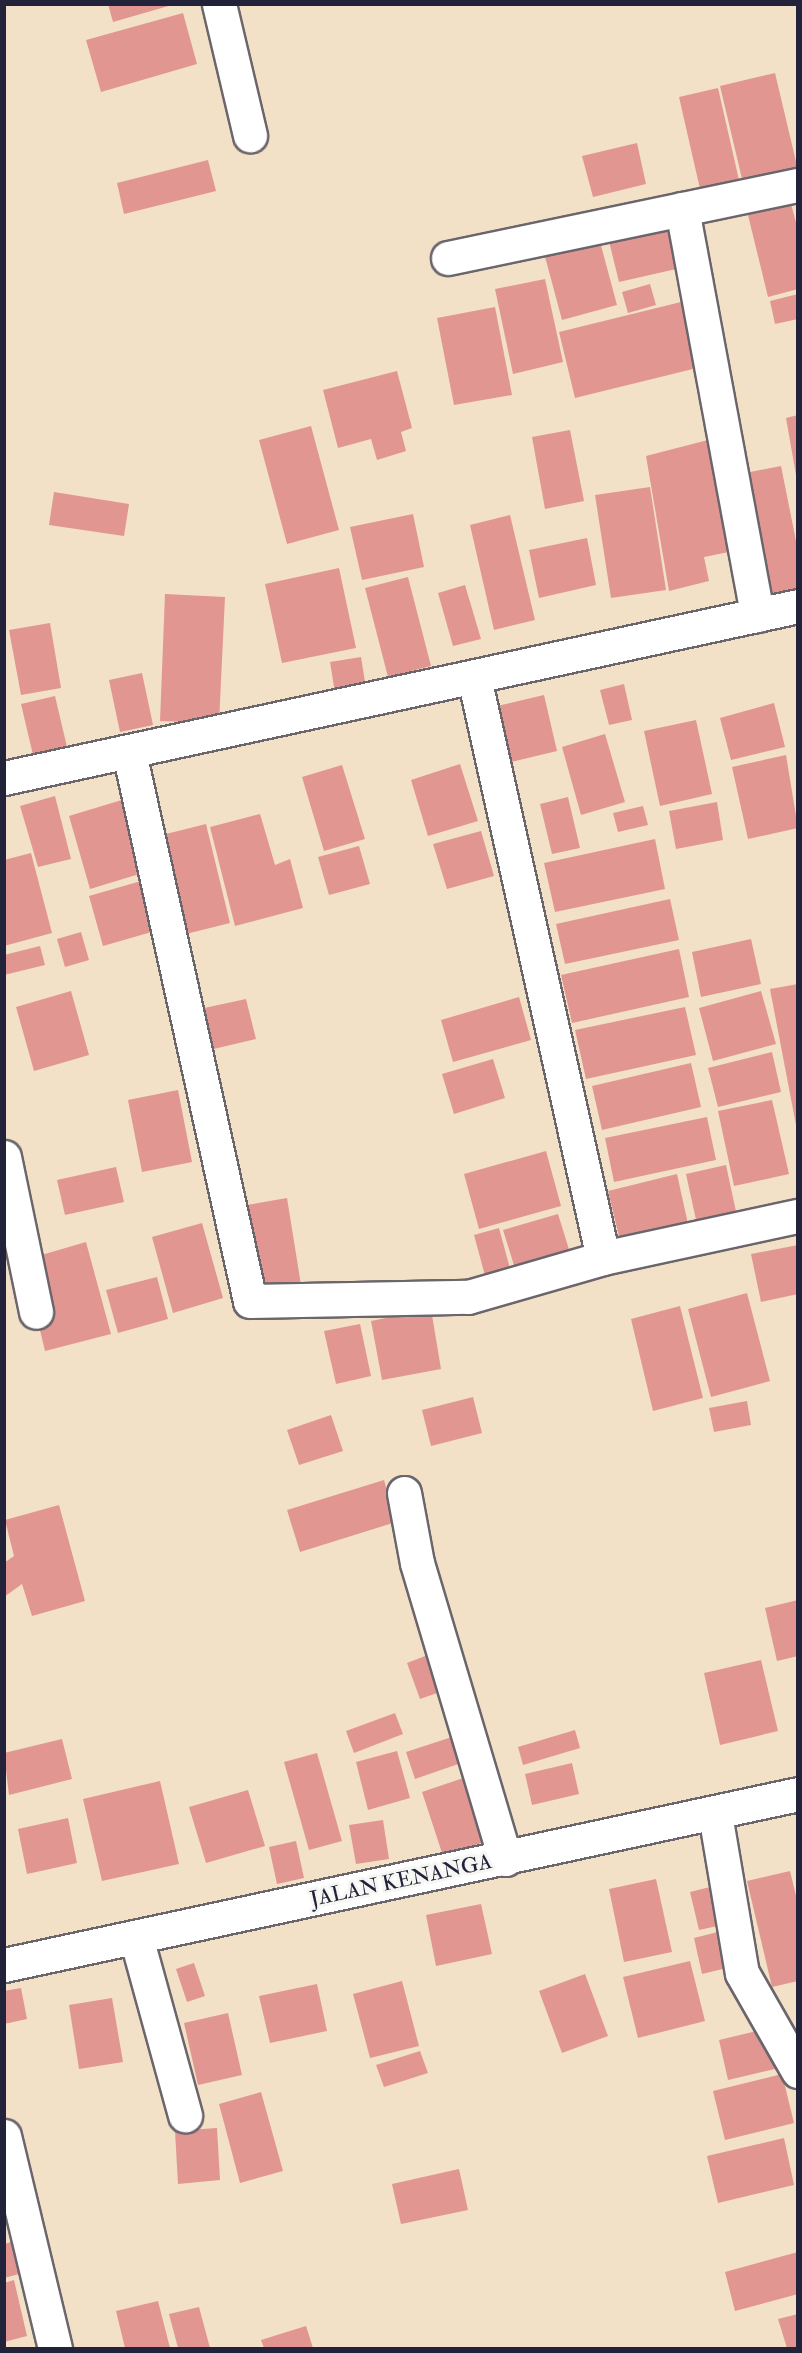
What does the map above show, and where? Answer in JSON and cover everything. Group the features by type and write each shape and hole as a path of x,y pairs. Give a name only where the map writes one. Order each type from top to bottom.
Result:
{"street":[{"path":"219,4 250,135"},
{"path":"448,258 798,185"},
{"path":"682,209 758,615"},
{"path":"4,778 798,606"},
{"path":"474,677 603,1258"},
{"path":"129,752 250,1302 468,1298 603,1258 798,1216"},
{"path":"4,1156 36,1312"},
{"path":"404,1493 417,1563 505,1858"},
{"name":"JALAN KENANGA","path":"4,1965 715,1814 798,1794"},
{"path":"715,1814 742,1973 798,2071"},
{"path":"136,1937 185,2115"},
{"path":"4,2136 55,2349"}],"building":[{"path":"108,4 172,4 172,5 113,22"},
{"path":"183,13 197,64 101,92 86,40"},
{"path":"775,73 798,170 743,183 720,86"},
{"path":"718,88 739,180 700,189 679,97"},
{"path":"637,143 646,184 593,197 582,156"},
{"path":"208,160 216,191 124,214 117,183"},
{"path":"790,200 798,230 798,289 768,297 747,211"},
{"path":"673,217 685,267 619,282 607,233"},
{"path":"599,238 617,305 562,320 544,253"},
{"path":"545,279 563,362 513,374 495,289"},
{"path":"650,284 656,305 628,313 622,292"},
{"path":"798,294 798,319 775,324 770,301"},
{"path":"685,301 701,367 575,398 559,332"},
{"path":"495,307 512,395 454,405 437,318"},
{"path":"397,371 412,428 401,432 406,451 377,460 371,439 338,448 323,390"},
{"path":"798,415 798,475 796,475 786,418"},
{"path":"311,426 339,530 287,544 259,440"},
{"path":"570,430 584,501 545,509 532,437"},
{"path":"708,440 734,551 704,557 709,581 669,591 646,456"},
{"path":"781,466 798,551 798,592 759,600 735,475"},
{"path":"650,487 666,590 611,598 595,495"},
{"path":"54,492 129,504 124,536 49,525"},
{"path":"413,514 424,567 362,580 350,527"},
{"path":"510,515 535,620 494,630 470,525"},
{"path":"587,538 596,585 539,598 529,550"},
{"path":"339,568 356,648 282,663 265,584"},
{"path":"408,577 431,666 388,677 365,588"},
{"path":"465,585 481,639 453,646 438,593"},
{"path":"165,594 225,597 219,723 160,721"},
{"path":"50,623 61,688 21,695 9,630"},
{"path":"361,657 366,688 335,693 330,662"},
{"path":"142,673 153,725 120,732 109,680"},
{"path":"624,684 632,720 609,725 600,690"},
{"path":"544,695 557,751 499,765 485,709"},
{"path":"55,696 67,747 33,755 21,704"},
{"path":"774,703 785,747 731,760 720,718"},
{"path":"696,720 712,794 660,806 644,731"},
{"path":"605,734 625,802 581,815 562,747"},
{"path":"786,755 798,828 748,839 732,767"},
{"path":"460,764 478,821 428,836 411,780"},
{"path":"342,765 365,839 324,851 302,777"},
{"path":"55,796 71,859 38,867 20,806"},
{"path":"568,797 580,848 552,854 540,804"},
{"path":"125,799 146,872 90,889 69,816"},
{"path":"717,802 723,840 676,849 669,811"},
{"path":"643,806 648,825 618,832 613,813"},
{"path":"260,814 275,865 290,859 303,908 235,926 210,827"},
{"path":"206,824 230,923 174,937 150,838"},
{"path":"481,831 494,876 447,889 433,844"},
{"path":"655,839 665,889 555,912 544,863"},
{"path":"359,846 370,884 329,895 318,857"},
{"path":"31,853 52,933 4,946 4,860"},
{"path":"148,879 162,929 103,946 89,896"},
{"path":"670,899 679,940 565,964 556,924"},
{"path":"81,932 89,960 65,967 57,939"},
{"path":"751,939 761,984 701,997 692,952"},
{"path":"40,946 45,965 4,975 4,955"},
{"path":"679,949 689,997 572,1023 561,975"},
{"path":"798,984 798,1125 796,1125 770,989"},
{"path":"71,991 89,1055 34,1071 16,1007"},
{"path":"761,991 776,1044 713,1061 699,1008"},
{"path":"519,997 531,1040 453,1062 441,1020"},
{"path":"246,999 256,1039 205,1051 195,1010"},
{"path":"685,1007 696,1055 586,1079 575,1030"},
{"path":"772,1052 781,1092 718,1107 708,1068"},
{"path":"493,1059 505,1098 454,1114 442,1074"},
{"path":"691,1063 701,1107 602,1130 592,1086"},
{"path":"178,1090 192,1162 142,1172 128,1100"},
{"path":"772,1100 789,1174 734,1186 718,1111"},
{"path":"707,1117 716,1160 614,1182 605,1138"},
{"path":"546,1151 561,1206 479,1229 464,1174"},
{"path":"726,1165 738,1221 698,1229 686,1174"},
{"path":"116,1167 124,1202 65,1215 57,1180"},
{"path":"677,1174 690,1233 622,1249 608,1191"},
{"path":"287,1198 301,1285 255,1292 241,1206"},
{"path":"558,1214 572,1259 517,1275 503,1230"},
{"path":"202,1223 223,1298 173,1313 152,1237"},
{"path":"499,1228 512,1276 487,1283 474,1235"},
{"path":"86,1242 111,1334 45,1351 37,1318 54,1313 38,1256"},
{"path":"798,1245 798,1294 761,1302 751,1254"},
{"path":"157,1277 168,1319 118,1333 106,1290"},
{"path":"747,1293 770,1381 711,1397 688,1309"},
{"path":"680,1306 703,1398 653,1411 631,1319"},
{"path":"431,1309 441,1369 382,1380 371,1321"},
{"path":"360,1324 371,1376 336,1384 324,1331"},
{"path":"473,1397 482,1433 431,1446 422,1410"},
{"path":"747,1401 751,1425 714,1432 709,1408"},
{"path":"331,1415 343,1451 299,1465 287,1430"},
{"path":"384,1480 396,1522 300,1552 287,1510"},
{"path":"59,1505 85,1601 32,1616 22,1584 4,1597 4,1563 14,1556 5,1520"},
{"path":"798,1600 798,1656 777,1661 765,1608"},
{"path":"433,1653 446,1690 420,1699 407,1663"},
{"path":"761,1660 778,1731 720,1745 704,1673"},
{"path":"395,1713 403,1734 354,1753 346,1731"},
{"path":"575,1730 580,1748 523,1765 518,1747"},
{"path":"458,1735 467,1761 415,1779 406,1752"},
{"path":"62,1739 72,1779 9,1795 4,1753"},
{"path":"397,1751 410,1798 368,1810 356,1762"},
{"path":"317,1753 342,1841 309,1850 284,1762"},
{"path":"572,1763 579,1794 532,1805 525,1774"},
{"path":"472,1775 493,1839 443,1856 422,1792"},
{"path":"160,1781 179,1864 102,1881 83,1799"},
{"path":"248,1790 265,1846 206,1863 189,1807"},
{"path":"68,1818 77,1863 27,1874 18,1829"},
{"path":"383,1820 389,1859 356,1864 349,1825"},
{"path":"296,1841 304,1878 277,1884 269,1847"},
{"path":"790,1871 798,1904 798,1981 772,1987 747,1881"},
{"path":"656,1879 672,1952 624,1962 609,1889"},
{"path":"722,1884 731,1923 699,1930 690,1892"},
{"path":"481,1904 492,1954 436,1966 426,1915"},
{"path":"726,1930 735,1966 702,1974 694,1938"},
{"path":"690,1961 705,2021 638,2038 623,1977"},
{"path":"194,1963 205,1996 187,2002 176,1969"},
{"path":"585,1974 608,2036 562,2053 539,1991"},
{"path":"402,1981 419,2046 370,2058 353,1994"},
{"path":"317,1984 327,2031 270,2043 259,1996"},
{"path":"21,1988 27,2019 4,2024 4,1991"},
{"path":"112,1998 123,2062 79,2069 69,2005"},
{"path":"228,2013 242,2075 198,2085 184,2023"},
{"path":"765,2029 775,2069 728,2080 719,2040"},
{"path":"420,2051 428,2073 384,2087 376,2065"},
{"path":"782,2074 794,2123 725,2140 713,2091"},
{"path":"261,2092 283,2171 240,2183 219,2104"},
{"path":"217,2128 220,2180 178,2184 175,2131"},
{"path":"784,2138 794,2185 718,2203 707,2156"},
{"path":"459,2169 468,2210 401,2224 392,2184"},
{"path":"15,2241 23,2273 4,2278 4,2244"},
{"path":"798,2252 798,2294 735,2311 725,2272"},
{"path":"14,2280 27,2336 4,2342 4,2283"},
{"path":"158,2301 170,2348 125,2348 116,2311"},
{"path":"199,2307 210,2348 178,2348 169,2314"},
{"path":"798,2314 798,2348 787,2348 778,2319"},
{"path":"306,2326 313,2348 264,2348 261,2340"}]}
